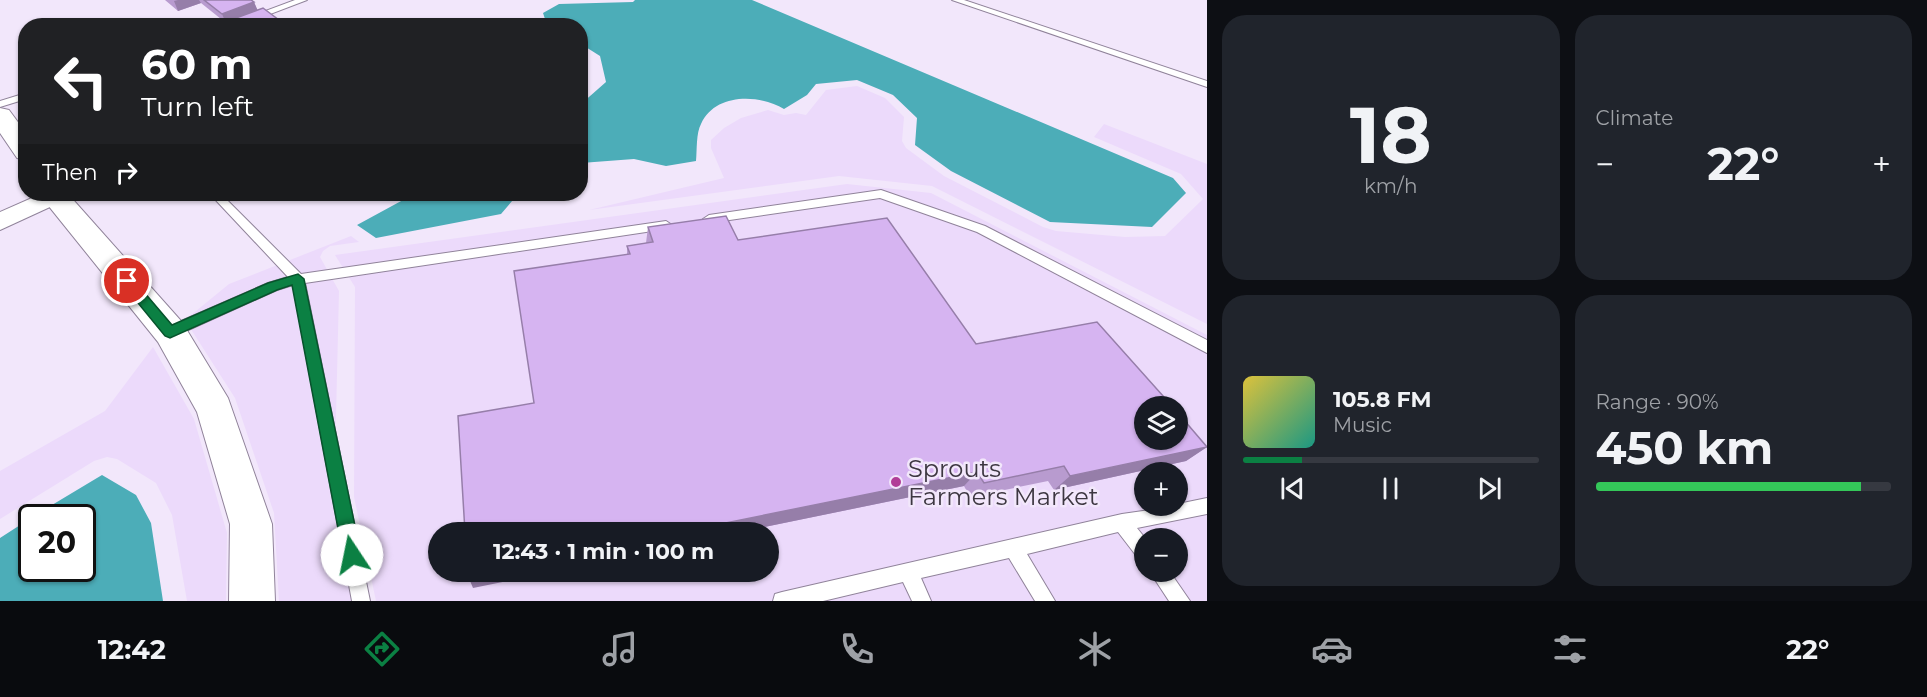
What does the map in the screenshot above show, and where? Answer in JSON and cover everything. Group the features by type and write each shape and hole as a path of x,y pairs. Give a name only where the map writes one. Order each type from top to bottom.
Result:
{"street":[{"path":"0,115 18,141"},
{"path":"0,222 42,201"},
{"path":"59,201 170,332 215,409 251,524 252,601"}],"lane":[{"path":"252,18 303,0"},
{"path":"956,0 1207,84"},
{"path":"0,104 18,98"},
{"path":"170,332 273,286 298,279 881,194 981,229 1207,347"},
{"path":"222,201 298,279 361,601"},
{"path":"787,600 1122,522 1207,506"},
{"path":"1122,522 1134,538"},
{"path":"1013,548 1046,601"},
{"path":"908,572 922,601"},
{"path":"1167,582 1181,601"}],"shaded area":[{"path":"857,86 885,98 904,117 902,141 906,148 944,176 1043,227 1056,231 1125,237 1165,236 1203,199 1181,174 1094,137 1104,124 1207,164 1207,324 932,186 839,176 589,210 724,178 711,148 711,140 724,128 741,118 768,110 784,115 796,113 806,115 826,90"},
{"path":"847,184 931,193 1207,335 1207,601 376,601 354,497 355,287 335,255"},
{"path":"351,236 359,242 330,246 323,251 320,257 339,291 334,500 353,601 279,601 274,513 235,398 185,320 229,284"},
{"path":"153,347 194,419 227,533 226,601 187,601 172,515 156,483 117,459 107,457 94,461 24,504 18,504 18,508 0,519 0,471 105,411"}],"water":[{"path":"635,0 752,0 1173,178 1186,193 1152,227 1050,222 951,171 915,145 917,118 893,95 857,80 816,84 807,95 784,109 774,104 750,99 738,99 716,106 699,128 696,161 666,166 634,159 588,162 588,98 606,82 600,56 588,48 588,18 545,18 543,13 559,4 633,2"},
{"path":"401,201 512,201 501,214 376,238 357,225"},
{"path":"102,475 136,495 151,523 163,601 0,601 0,538 18,526 18,582 96,582 96,504 54,504"}],"building":[{"path":"204,0 251,0 254,2 222,14"},
{"path":"263,8 276,18 236,18"},
{"path":"726,216 738,240 887,218 976,344 1097,322 1163,396 1134,396 1134,450 1188,450 1188,425 1207,447 1070,476 1064,466 984,483 977,472 730,522 464,522 458,416 534,403 514,271 630,254 627,246 653,242 648,227"}],"place":[{"name":"Sprouts Farmers Market","path":"896,482"}],"route":[{"path":"127,281 170,332 273,286 298,279 352,555"}]}
